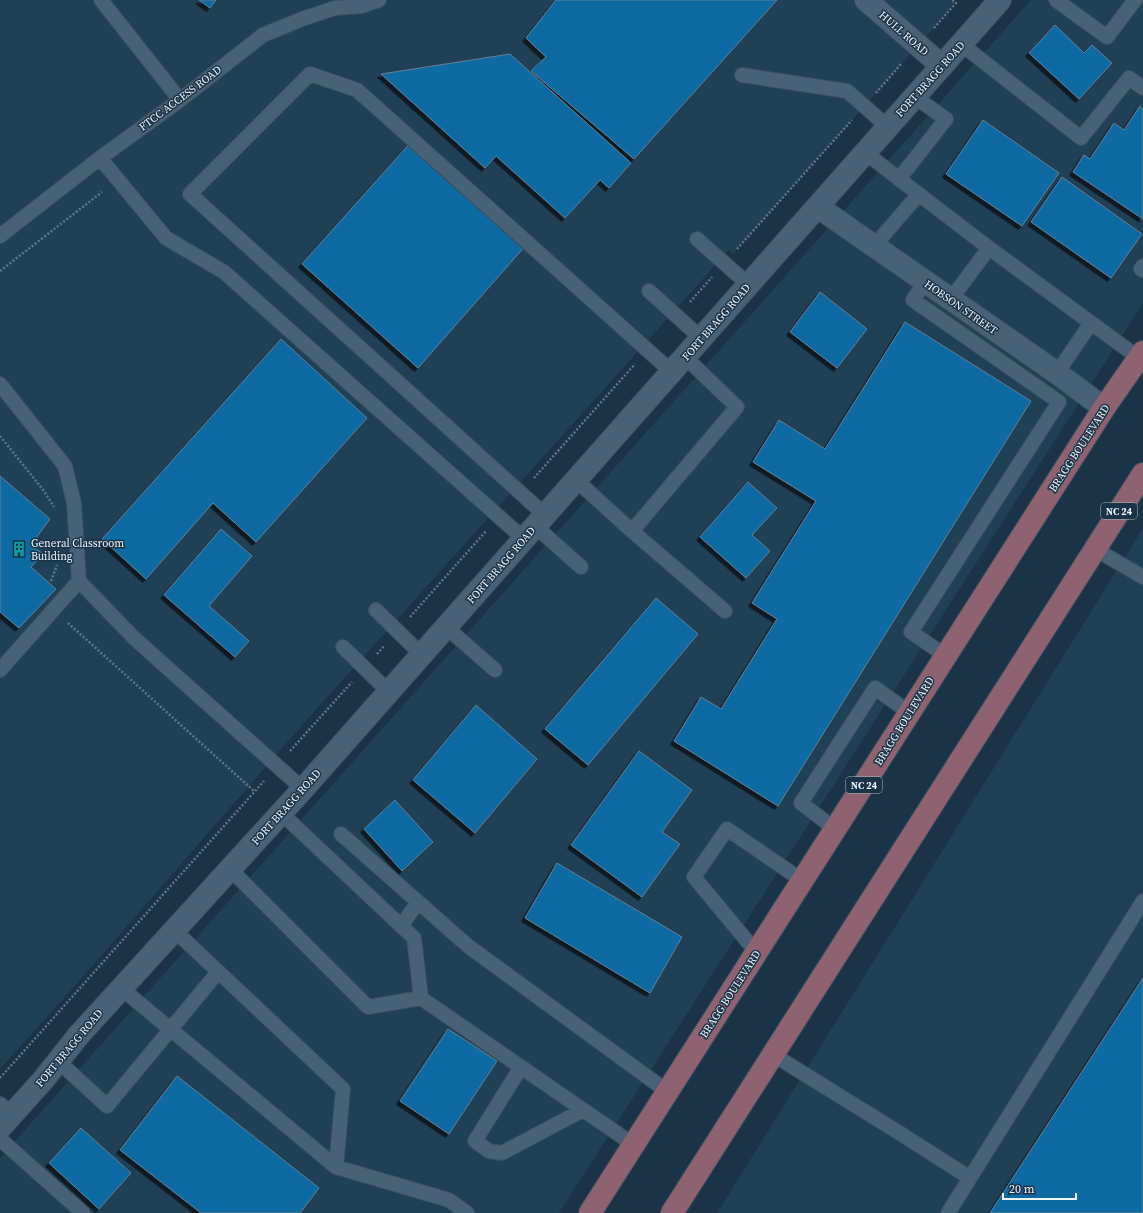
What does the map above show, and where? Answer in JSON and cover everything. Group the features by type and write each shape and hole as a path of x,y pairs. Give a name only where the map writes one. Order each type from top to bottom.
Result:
{"main road":[{"name":"HULL ROAD","path":"866,0 942,66"},
{"name":"FORT BRAGG ROAD","path":"4,1116 58,1061 121,988 303,789 1000,0"},
{"name":"HOBSON STREET","path":"818,207 1057,373 1104,408"},
{"name":"BRAGG BOULEVARD","path":"590,1213 1104,408 1142,357"},
{"name":"NC 24","path":"672,1213 1143,474"}],"lane":[{"path":"101,0 180,100"},
{"name":"FTCC ACCESS ROAD","path":"0,236 100,158 180,100 263,35 335,8 362,6 380,0"},
{"path":"1056,0 1108,37 1135,0"},
{"path":"961,44 1081,138 1129,78 1143,88"},
{"path":"580,567 535,527 520,493 190,194 310,74 357,90 647,350 678,365 737,407 632,531"},
{"path":"742,75 847,91 888,127"},
{"path":"899,179 946,119 915,97"},
{"path":"866,153 989,248 1091,323 1142,357"},
{"path":"100,158 166,238 224,272 499,517 535,527"},
{"path":"874,246 919,194"},
{"path":"697,239 749,285"},
{"path":"951,299 989,248"},
{"path":"1143,266 1141,269 1143,270"},
{"path":"925,282 913,300 1059,402 911,632 946,656"},
{"path":"649,291 701,338"},
{"path":"1057,373 1091,323"},
{"path":"0,384 65,466 74,502 79,582 134,638 303,789"},
{"path":"576,480 632,531 725,610"},
{"path":"1095,549 1143,577"},
{"path":"0,670 79,582"},
{"path":"376,610 422,655"},
{"path":"446,628 495,670"},
{"path":"343,647 389,692"},
{"path":"835,829 801,803 875,688 910,712"},
{"path":"281,813 414,938 421,998"},
{"path":"757,953 694,877 727,829 803,881"},
{"path":"341,834 468,946 668,1092"},
{"path":"230,870 368,1007 421,998 634,1145"},
{"path":"948,1213 1143,901"},
{"path":"401,926 418,902"},
{"path":"174,930 343,1089 336,1168"},
{"path":"58,1061 107,1106 218,972"},
{"path":"121,988 336,1168 449,1200 467,1213"},
{"path":"772,1054 970,1178"},
{"path":"522,1067 475,1141 489,1151 502,1153 583,1110"},
{"path":"0,1139 83,1213"}],"path":[{"path":"677,317 956,3 952,0"},
{"path":"0,271 118,180"},
{"path":"520,493 647,350"},
{"path":"0,436 44,491 54,507 55,512"},
{"path":"0,1078 499,517"},
{"path":"51,582 58,564"},
{"path":"54,610 254,792"}],"shaded area":[{"path":"0,0 952,0 956,3 733,254 729,250 303,724 74,987 0,1069"},
{"path":"1031,0 1143,0 1143,303 559,1213 0,1213 0,1158"},
{"path":"1143,528 1143,1213 717,1213"}],"building":[{"path":"199,0 216,0 210,8"},
{"path":"556,0 777,0 634,159 531,71 546,57 526,38"},
{"path":"1055,25 1084,53 1092,45 1112,63 1079,99 1029,53"},
{"path":"510,54 631,163 609,188 600,180 565,218 496,156 485,168 381,74"},
{"path":"1140,106 1143,109 1143,219 1073,172 1084,155 1090,159 1114,123 1124,130"},
{"path":"983,120 1059,173 1022,226 946,174"},
{"path":"412,141 527,244 418,368 302,264"},
{"path":"1062,177 1142,234 1111,278 1031,222"},
{"path":"820,292 867,329 837,368 790,332"},
{"path":"905,322 1031,401 778,806 674,741 701,697 721,709 777,619 752,603 816,501 753,462 779,420 825,449"},
{"path":"281,339 367,418 256,542 213,503 146,579 102,539"},
{"name":"General Classroom Building","path":"0,476 50,519 31,545 43,554 31,567 56,589 19,628 0,612"},
{"path":"748,482 777,508 752,535 770,551 746,578 700,537"},
{"path":"221,529 252,556 209,606 249,641 235,657 164,595"},
{"path":"656,598 698,634 588,765 545,729"},
{"path":"476,705 537,759 475,833 413,780"},
{"path":"639,751 692,790 662,832 680,844 642,897 571,845"},
{"path":"395,800 433,842 402,871 364,829"},
{"path":"557,863 682,937 650,993 525,918"},
{"path":"1143,978 1143,1213 990,1213"},
{"path":"448,1029 497,1061 449,1134 400,1101"},
{"path":"177,1076 319,1188 300,1213 201,1213 120,1150"},
{"path":"81,1128 131,1173 99,1209 49,1163"}],"place":[{"name":"General Classroom Building","path":"19,549"}]}
